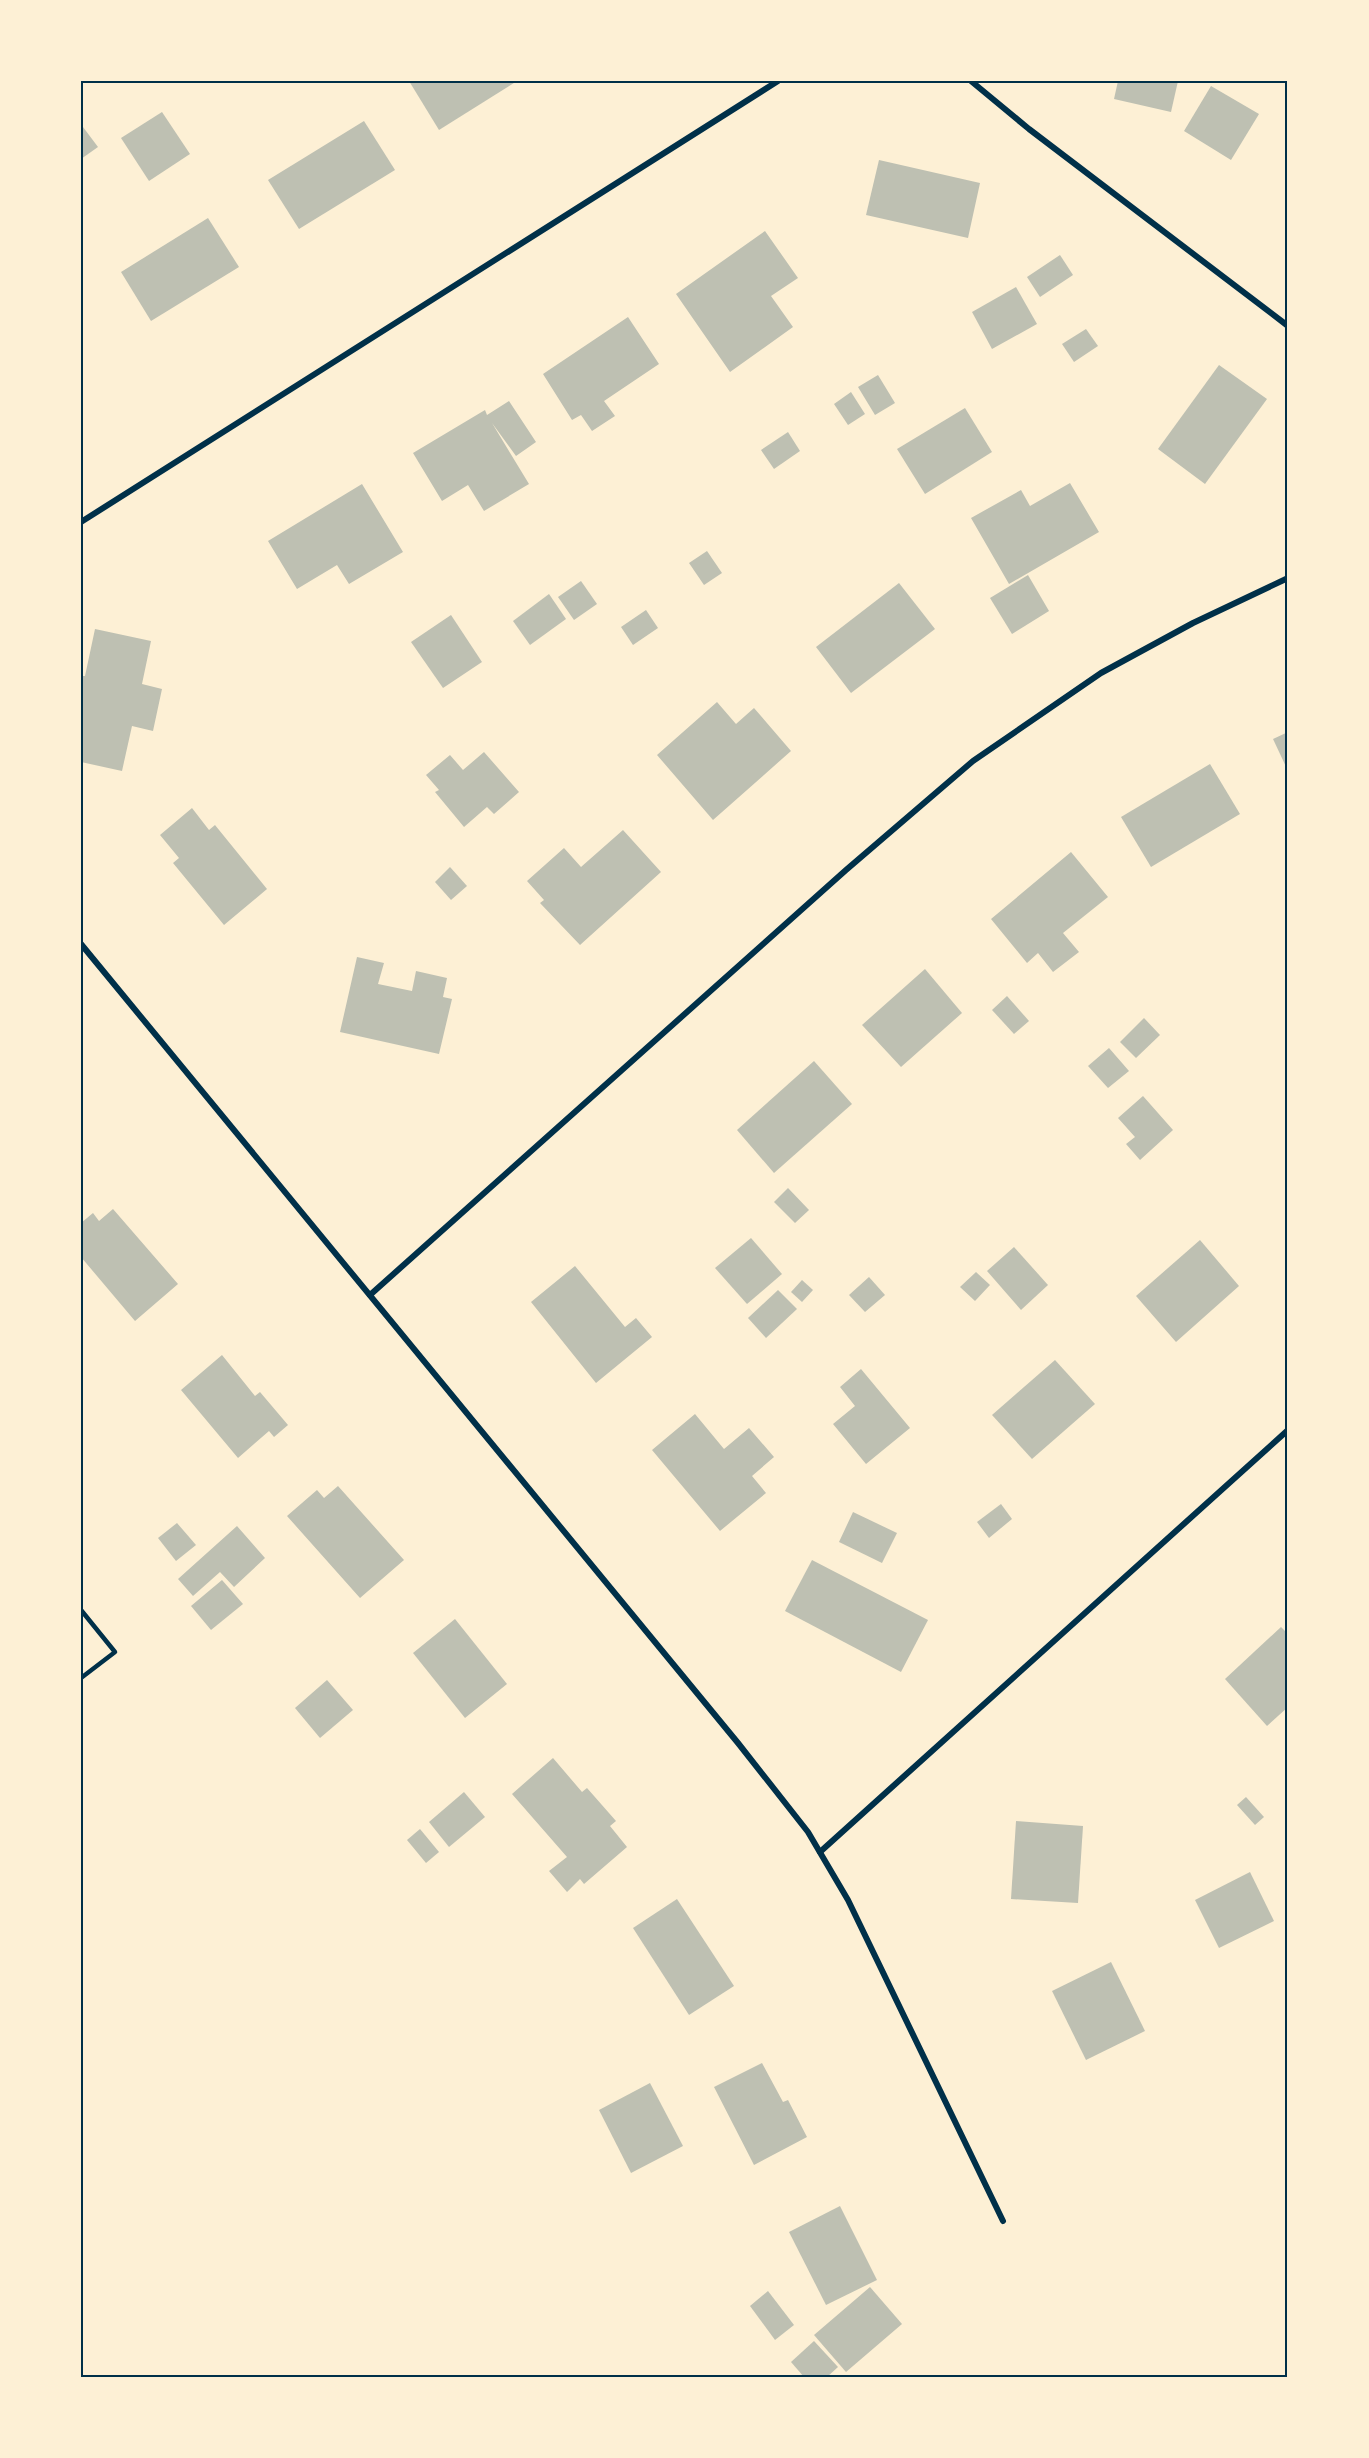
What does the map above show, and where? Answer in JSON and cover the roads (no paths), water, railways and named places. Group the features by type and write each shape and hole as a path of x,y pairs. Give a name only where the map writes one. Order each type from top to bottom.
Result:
{"street":[{"path":"81,522 778,81"},
{"path":"971,81 1029,129 1288,326"},
{"path":"370,1295 846,870 973,761 1101,673 1193,623 1288,578"},
{"path":"81,944 738,1743 808,1832 848,1900 1004,2222"},
{"path":"820,1852 1288,1430"}],"lane":[{"path":"81,1610 115,1652 81,1678"}]}
